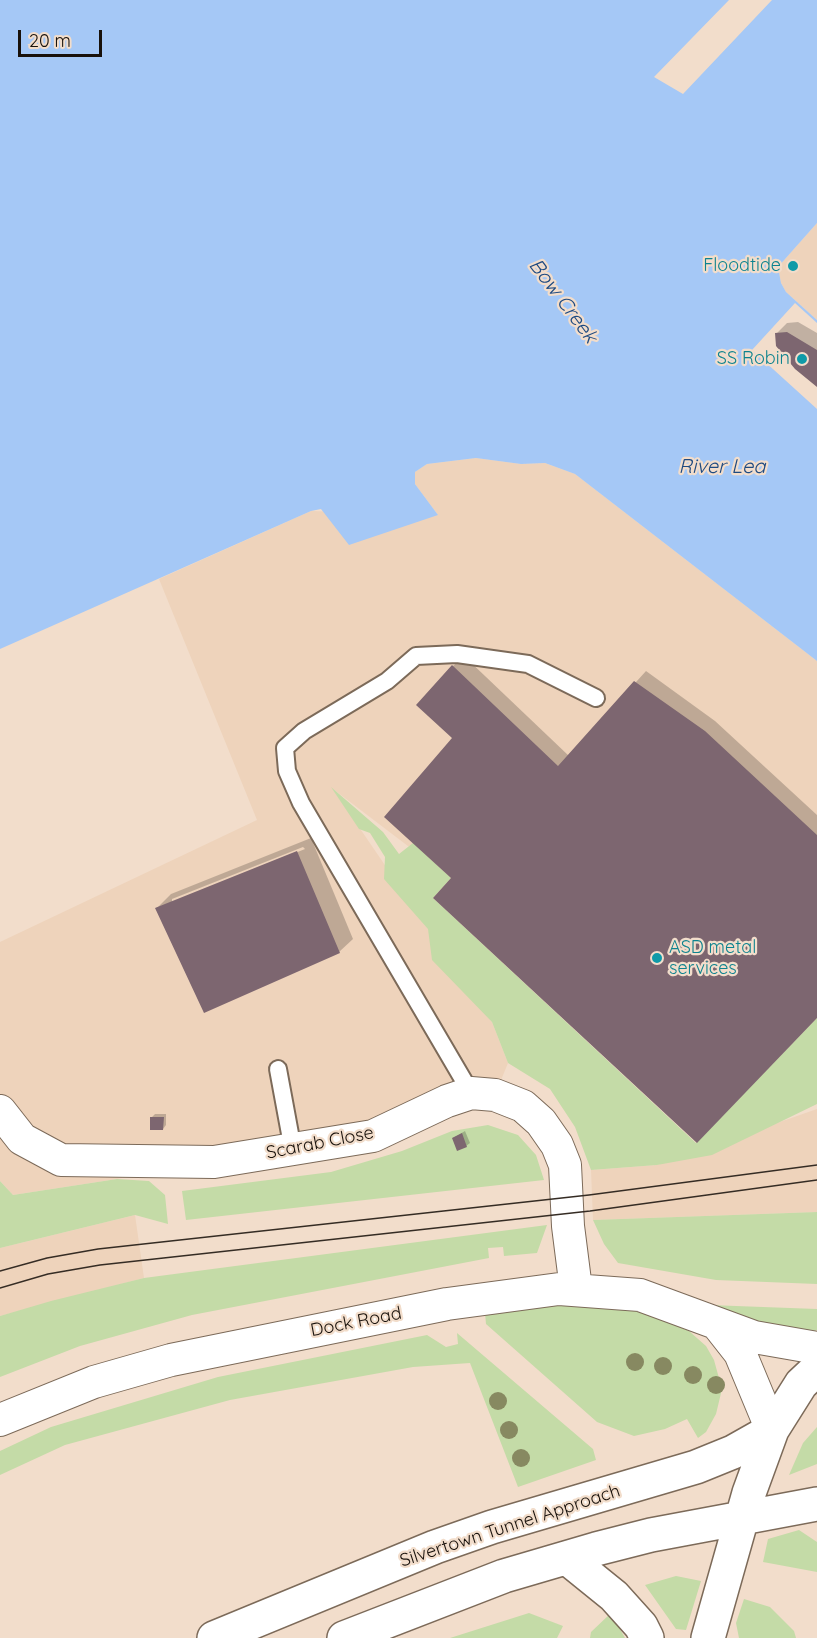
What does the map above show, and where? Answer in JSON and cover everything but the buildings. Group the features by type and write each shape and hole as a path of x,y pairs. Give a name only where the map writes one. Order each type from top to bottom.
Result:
{"highway":[{"path":"708,1638 742,1518 772,1430 801,1384 817,1369"},
{"name":"Silvertown Tunnel Approach","path":"214,1638 435,1547 492,1527 696,1467 733,1452 772,1430"},
{"path":"344,1638 504,1576 567,1558 651,1535 817,1504"},
{"path":"567,1558 614,1596 641,1626 647,1638"}],"street":[{"name":"Scarab Close","path":"0,1111 22,1139 61,1160 214,1162 373,1136 447,1101 471,1093 495,1095 523,1106 541,1122 557,1145 565,1166 568,1226 576,1289"},
{"name":"Dock Road","path":"0,1420 94,1382 215,1350 447,1304 538,1291 576,1289 639,1295 683,1309 718,1326 774,1342 817,1348"},
{"name":"Dock Road","path":"718,1326 740,1353 772,1430"}],"lane":[{"path":"471,1093 301,803 287,771 285,748 304,731 387,681 417,656 457,654 528,664 596,698"},
{"path":"279,1069 293,1150"}],"shaded area":[{"path":"817,223 817,320 786,292 781,283 778,267"},
{"path":"476,458 521,464 545,463 575,474 817,661 817,1018 697,1143 433,898 450,878 333,789 492,1022 508,1063 495,1095 117,1179 13,1195 0,1181 0,942 257,820 159,579 311,511 438,515 415,484 415,472 427,464"},
{"path":"817,1109 817,1212 593,1220 591,1170 657,1165"},
{"path":"135,1215 144,1278 0,1316 0,1248"}],"green space":[{"path":"331,787 383,832 399,854 413,843 451,878 433,898 696,1143 817,1018 817,1104 712,1155 657,1165 591,1170 575,1127 550,1089 508,1063 492,1022 432,960 428,929 384,879 385,857 370,833 359,829"},
{"path":"488,1125 518,1135 536,1155 544,1180 186,1220 182,1191 331,1172 402,1151 452,1131"},
{"path":"117,1179 149,1181 165,1195 168,1224 135,1215 0,1248 0,1181 13,1195"},
{"path":"817,1212 817,1284 716,1280 618,1263 604,1244 593,1220"},
{"path":"547,1225 537,1253 504,1256 503,1247 488,1248 489,1258 192,1315 80,1346 0,1377 0,1316 51,1301 144,1278"},
{"path":"572,1304 642,1311 689,1331 706,1346 714,1360 722,1389 716,1414 706,1432 698,1438 687,1419 665,1429 634,1436 597,1422 486,1324 485,1313"},
{"path":"709,1305 817,1309 817,1330 804,1334 788,1334"},
{"path":"457,1333 593,1449 596,1460 518,1487 470,1363 413,1367 230,1400 65,1445 0,1475 0,1451 51,1427 218,1377 427,1335 446,1347 458,1344"},
{"path":"817,1427 817,1464 789,1475 803,1443"},
{"path":"799,1530 817,1542 817,1572 763,1562 768,1539"},
{"path":"676,1576 701,1581 686,1630 676,1629 645,1585"},
{"path":"744,1599 770,1607 794,1631 796,1638 739,1638 736,1623"},
{"path":"529,1613 563,1626 557,1638 450,1638"},
{"path":"611,1613 625,1638 590,1638 591,1632"}],"water":[{"path":"0,0 817,0 817,223 778,267 781,283 786,292 817,320 817,661 575,474 545,463 521,464 476,458 427,464 415,472 415,484 438,515 349,545 321,509 311,511 0,649"}],"pier":[{"path":"729,0 772,0 683,94 654,77"},
{"path":"795,303 817,323 817,409 752,350"}],"tram line":[{"path":"0,1271 47,1258 98,1249 589,1195 817,1165"},
{"path":"0,1288 48,1274 100,1265 590,1211 817,1180"}],"place":[{"name":"Floodtide","path":"793,266"},
{"name":"SS Robin","path":"802,359"},
{"name":"ASD metal services","path":"657,958"}],"water label":[{"name":"Bow Creek","path":"563,301"},
{"name":"River Lea","path":"722,467"}]}
